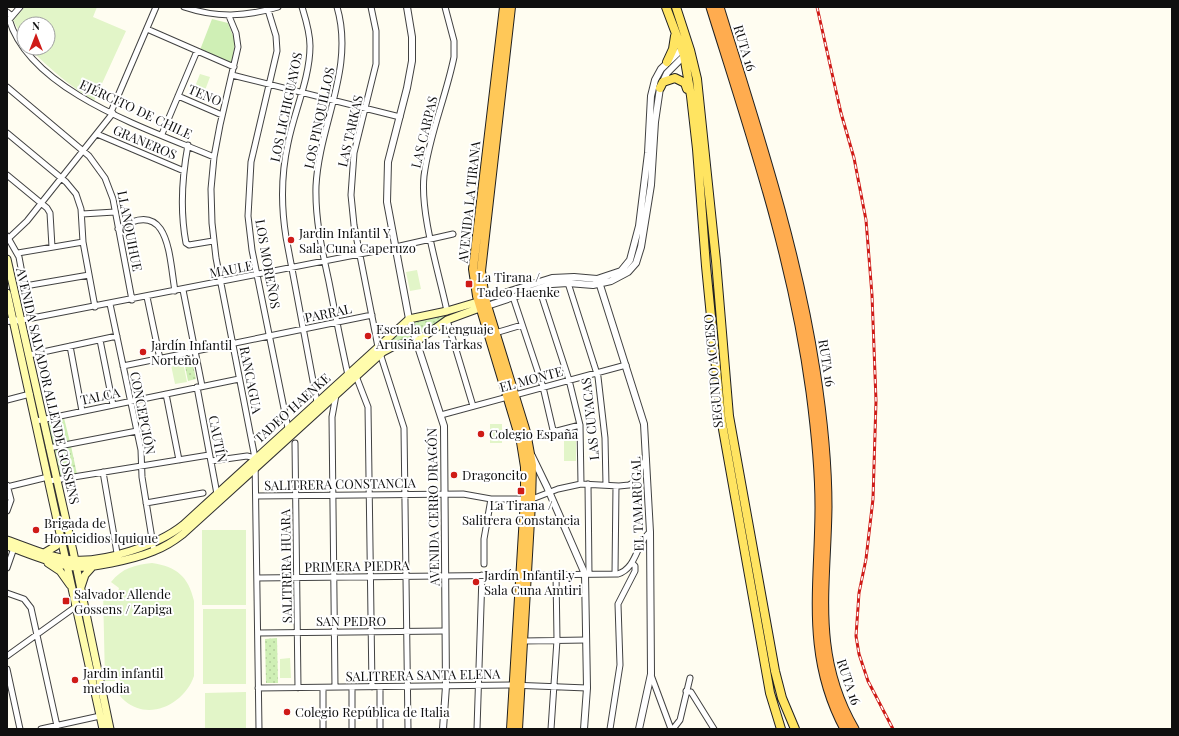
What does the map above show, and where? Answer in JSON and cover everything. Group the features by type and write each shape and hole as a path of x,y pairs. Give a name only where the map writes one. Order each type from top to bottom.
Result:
{"highway":[{"name":"AVENIDA LA TIRANA","path":"504,7 473,260 474,277 530,454 518,685 518,729"},
{"name":"AVENIDA LA TIRANA","path":"511,7 481,258 481,279 482,304 495,333 523,450 528,499"},
{"name":"RUTA 16","path":"711,7 777,219 799,313 812,399 818,464 820,507 816,613 817,640 828,689 845,729"},
{"name":"RUTA 16","path":"719,7 783,217 808,324 821,412 827,507 823,616 824,638 835,687 854,729"},
{"name":"AVENIDA LA TIRANA","path":"511,729 523,641 523,575"}],"main road":[{"name":"SEGUNDO ACCESO","path":"666,7 674,29 686,49 722,424 770,693 781,729"},
{"name":"SEGUNDO ACCESO","path":"676,7 686,49 698,83 708,172 730,429 775,671 782,698 794,729"},
{"path":"667,62 673,49 674,29"},
{"path":"660,88 663,82 669,79 675,78 683,81 687,89 692,112"},
{"name":"AVENIDA SALVADOR ALLENDE GOSSENS","path":"7,259 29,355 39,420 60,533 68,567 77,591 110,729"},
{"name":"AVENIDA SALVADOR ALLENDE GOSSENS","path":"7,293 10,320 30,394 49,448 51,479 76,568 77,591"},
{"name":"TADEO HAENKE","path":"10,547 68,567 76,568 93,566 154,548 178,538 356,376 409,319 482,304"},
{"name":"TADEO HAENKE","path":"7,540 44,553 74,560 154,548 177,531 348,374 379,351 416,342 447,320 482,304"},
{"path":"44,553 56,546 60,533"},
{"path":"34,555 60,571 77,591 85,575 93,566"},
{"name":"AVENIDA SALVADOR ALLENDE GOSSENS","path":"80,604 103,729"}],"street":[{"path":"9,19 20,7"},
{"path":"8,237 24,225 98,134 112,113 156,7"},
{"path":"184,7 211,14 229,16 245,15 278,7"},
{"name":"LOS LICHIGUAYOS","path":"302,7 308,27 310,46 308,64 288,143 283,181 284,224 317,402"},
{"name":"LOS PINQUILLOS","path":"337,7 342,28 343,52 340,74 321,149 316,187 318,226 324,262 348,374"},
{"name":"LAS TARKAS","path":"371,7 376,31 375,72 354,153 351,179 353,215 379,351 404,428 408,729"},
{"name":"AVENIDA CERRO DRAGÓN","path":"407,7 412,37 412,61 400,117 389,155 386,182 387,210 409,319 441,415 444,429 446,686 443,729"},
{"name":"LAS CARPAS","path":"445,7 455,46 450,75 429,149 424,177 424,197 447,311"},
{"name":"LOS MOREÑOS","path":"268,10 275,30 277,46 270,84 253,149 250,175 249,227 257,275 288,428"},
{"name":"EJÉRCITO DE CHILE","path":"7,12 18,40 32,58 72,93 112,113 214,157"},
{"name":"RANCAGUA","path":"229,16 238,40 238,51 222,115 214,157 211,200 213,241 256,467 259,729"},
{"path":"147,29 234,68"},
{"path":"598,282 621,271 630,260 639,226 648,154 651,96 658,75 667,62 686,49"},
{"path":"598,282 611,281 628,272 636,263 641,247 651,185 660,88 667,74 686,49"},
{"path":"162,134 197,51"},
{"path":"232,75 400,117"},
{"name":"LLANQUIHUE","path":"7,87 84,151 105,178 111,192 132,300"},
{"name":"TENO","path":"178,96 222,115"},
{"path":"7,133 62,178 76,194 82,214 83,242 95,307"},
{"name":"GRANEROS","path":"98,134 184,171"},
{"path":"188,145 184,171 183,206 186,243 189,245 213,241"},
{"path":"7,175 42,203 50,213 52,247"},
{"path":"82,214 115,212"},
{"path":"118,229 131,222 145,220 152,221 160,226 165,235 175,291"},
{"name":"MAULE","path":"10,320 22,320 132,300 394,248 453,234"},
{"name":"AVENIDA SALVADOR ALLENDE GOSSENS","path":"8,237 18,253 29,311"},
{"path":"18,253 83,242"},
{"path":"25,286 89,275"},
{"name":"TADEO HAENKE","path":"482,304 552,278 574,277 598,282"},
{"name":"TADEO HAENKE","path":"482,304 513,297 539,288 568,283 592,285 598,282"},
{"name":"EL TAMARUGAL","path":"598,282 644,424 650,532 651,674 639,729"},
{"name":"LAS CUYACAS","path":"568,283 597,373 602,399 606,485"},
{"path":"539,288 569,380 580,425 581,484"},
{"name":"CAUTÍN","path":"183,290 195,351 209,455 217,494"},
{"path":"147,297 160,358"},
{"path":"513,297 543,387 554,430 557,431 580,425"},
{"name":"CONCEPCIÓN","path":"110,304 137,431 146,504 154,548"},
{"name":"PARRAL","path":"123,366 372,315"},
{"path":"447,320 473,406"},
{"path":"495,333 522,325"},
{"path":"29,355 117,336"},
{"path":"100,340 113,405"},
{"path":"70,346 82,411"},
{"name":"EL MONTE","path":"441,415 626,365"},
{"path":"356,376 368,407 372,687"},
{"name":"TALCA","path":"39,420 239,379"},
{"path":"7,400 30,394"},
{"path":"166,394 179,460"},
{"path":"335,687 332,417 336,394"},
{"path":"49,448 137,431"},
{"name":"SALITRERA HUARA","path":"295,443 298,688"},
{"path":"530,454 550,492 587,574"},
{"path":"7,511 9,497 7,486 209,455"},
{"path":"211,461 247,456 255,458"},
{"name":"SALITRERA CONSTANCIA","path":"256,496 468,494 491,499 528,499 581,484 616,486 633,483 646,458"},
{"path":"103,472 117,553"},
{"path":"584,729 587,688 586,640 588,484"},
{"path":"616,486 615,574 623,572 632,563 643,540 650,532"},
{"path":"146,504 203,493"},
{"path":"484,564 484,539 491,499"},
{"path":"7,568 10,547"},
{"path":"610,729 620,665 618,604 635,571 635,566 632,563"},
{"path":"551,729 557,640 556,574"},
{"name":"PRIMERA PIEDRA","path":"257,578 615,574"},
{"path":"477,729 480,686 482,575"},
{"path":"7,593 22,598 28,603 57,726"},
{"path":"7,656 80,604"},
{"name":"SAN PEDRO","path":"258,633 445,631"},
{"path":"523,641 586,640"},
{"path":"7,669 20,729"},
{"path":"651,674 672,729 680,720 690,678"},
{"name":"SALITRERA SANTA ELENA","path":"258,688 518,685 587,688"},
{"path":"352,687 352,729"},
{"path":"380,687 380,729"},
{"path":"323,688 323,729"},
{"path":"686,691 691,692 714,729"},
{"path":"41,729 100,716"}],"green space":[{"path":"25,7 97,7 93,17 126,31 94,101 60,77 38,56 56,56 56,16 17,16"},
{"path":"16,17 16,26 13,20"},
{"path":"212,19 228,23 235,41 232,63 200,50"},
{"path":"200,74 210,77 204,93 194,89"},
{"path":"417,270 421,289 410,291 406,272"},
{"path":"474,304 475,307 447,316 417,336 412,321"},
{"path":"407,323 412,339 397,341 386,346 385,345"},
{"path":"192,360 196,379 188,381 184,361"},
{"path":"183,362 187,382 175,384 171,365"},
{"path":"64,418 70,442 52,446 47,423"},
{"path":"490,424 502,424 502,443 490,443"},
{"path":"564,441 576,441 576,461 564,461"},
{"path":"71,446 77,474 60,477 52,449"},
{"path":"202,530 246,530 246,605 202,605"},
{"path":"152,563 175,570 185,579 191,592 194,601 194,676 183,694 175,701 166,706 145,710 135,707 120,696 113,686 121,682 118,676 115,676 115,681 105,681 103,590 113,590 114,592 118,592 119,588 111,582 115,577 124,570 134,566"},
{"path":"203,609 246,609 246,684 203,684"},
{"path":"277,638 278,683 266,683 265,639"},
{"path":"290,658 291,678 280,678 280,659"},
{"path":"246,692 246,729 205,729 205,693"}],"railway":[{"path":"817,7 841,113 854,158 866,220 872,295 876,401 873,499 866,559 859,593 856,636 859,654 868,681 893,729"}],"place":[{"name":"Jardin Infantil Y Sala Cuna Caperuzo","path":"291,240"},
{"name":"La Tirana / Tadeo Haenke","path":"469,284"},
{"name":"Escuela de Lenguaje Arusiña las Tarkas","path":"368,336"},
{"name":"Jardín Infantil Norteño","path":"143,352"},
{"name":"Colegio España","path":"481,434"},
{"name":"Dragoncito","path":"454,475"},
{"name":"La Tirana / Salitrera Constancia","path":"521,491"},
{"name":"Brigada de Homicidios Iquique","path":"36,530"},
{"name":"Jardín Infantil y Sala Cuna Amtiri","path":"476,582"},
{"name":"Salvador Allende Gossens / Zapiga","path":"66,601"},
{"name":"Jardin infantil melodia","path":"75,680"},
{"name":"Colegio República de Italia","path":"287,712"}]}
